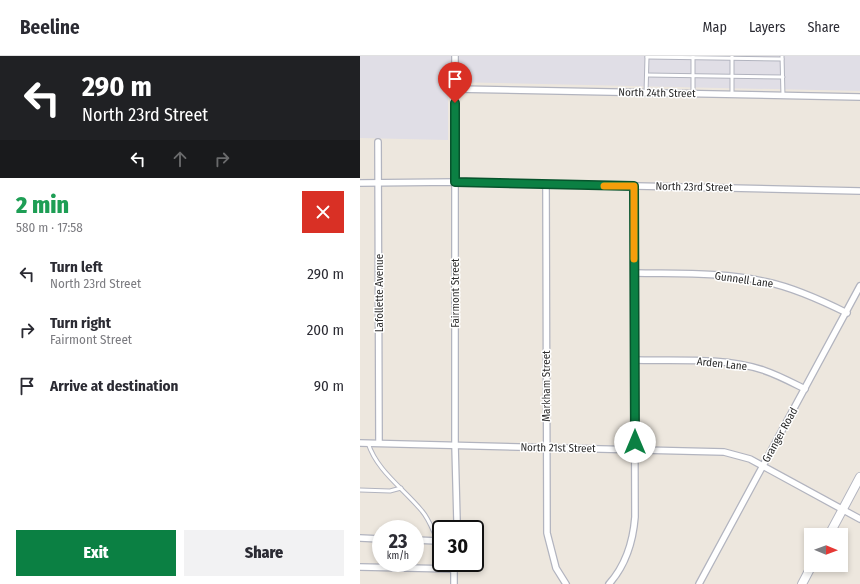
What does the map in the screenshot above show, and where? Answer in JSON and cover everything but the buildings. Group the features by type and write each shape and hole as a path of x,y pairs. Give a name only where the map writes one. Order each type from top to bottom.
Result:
{"street":[{"name":"Fairmont Street","path":"455,56 455,445 457,520"},
{"name":"North 24th Street","path":"455,89 860,97"},
{"name":"Lafollette Avenue","path":"378,142 379,443"},
{"name":"North 23rd Street","path":"360,183 455,182 860,191"},
{"name":"Markham Street","path":"546,184 547,533 556,568 566,584"},
{"path":"609,584 619,572 629,552 634,534 634,186"},
{"name":"Gunnell Lane","path":"635,273 720,275 766,281 804,293 847,313"},
{"name":"Granger Road","path":"699,584 847,313 860,286"},
{"name":"Arden Lane","path":"635,360 708,362 742,365 776,375 805,389"},
{"name":"North 21st Street","path":"360,443 724,452 740,455 763,466 860,519"},
{"path":"833,528 860,477"},
{"path":"360,538 372,539"},
{"path":"360,567 432,566"},
{"path":"453,572 454,584"},
{"path":"802,584 808,572"}],"lane":[{"path":"646,93 647,56 782,58 783,96"},
{"path":"693,57 693,94"},
{"path":"732,57 732,95"},
{"path":"647,75 783,76"},
{"path":"368,443 372,455 423,512 432,528"},
{"path":"360,490 390,491 401,488"}],"shaded area":[{"path":"360,56 860,56 860,91 448,82 448,140 360,138"}],"slow traffic":[{"path":"604,186 634,186 634,259"}],"route":[{"path":"455,103 455,182 634,186 635,442"}]}
